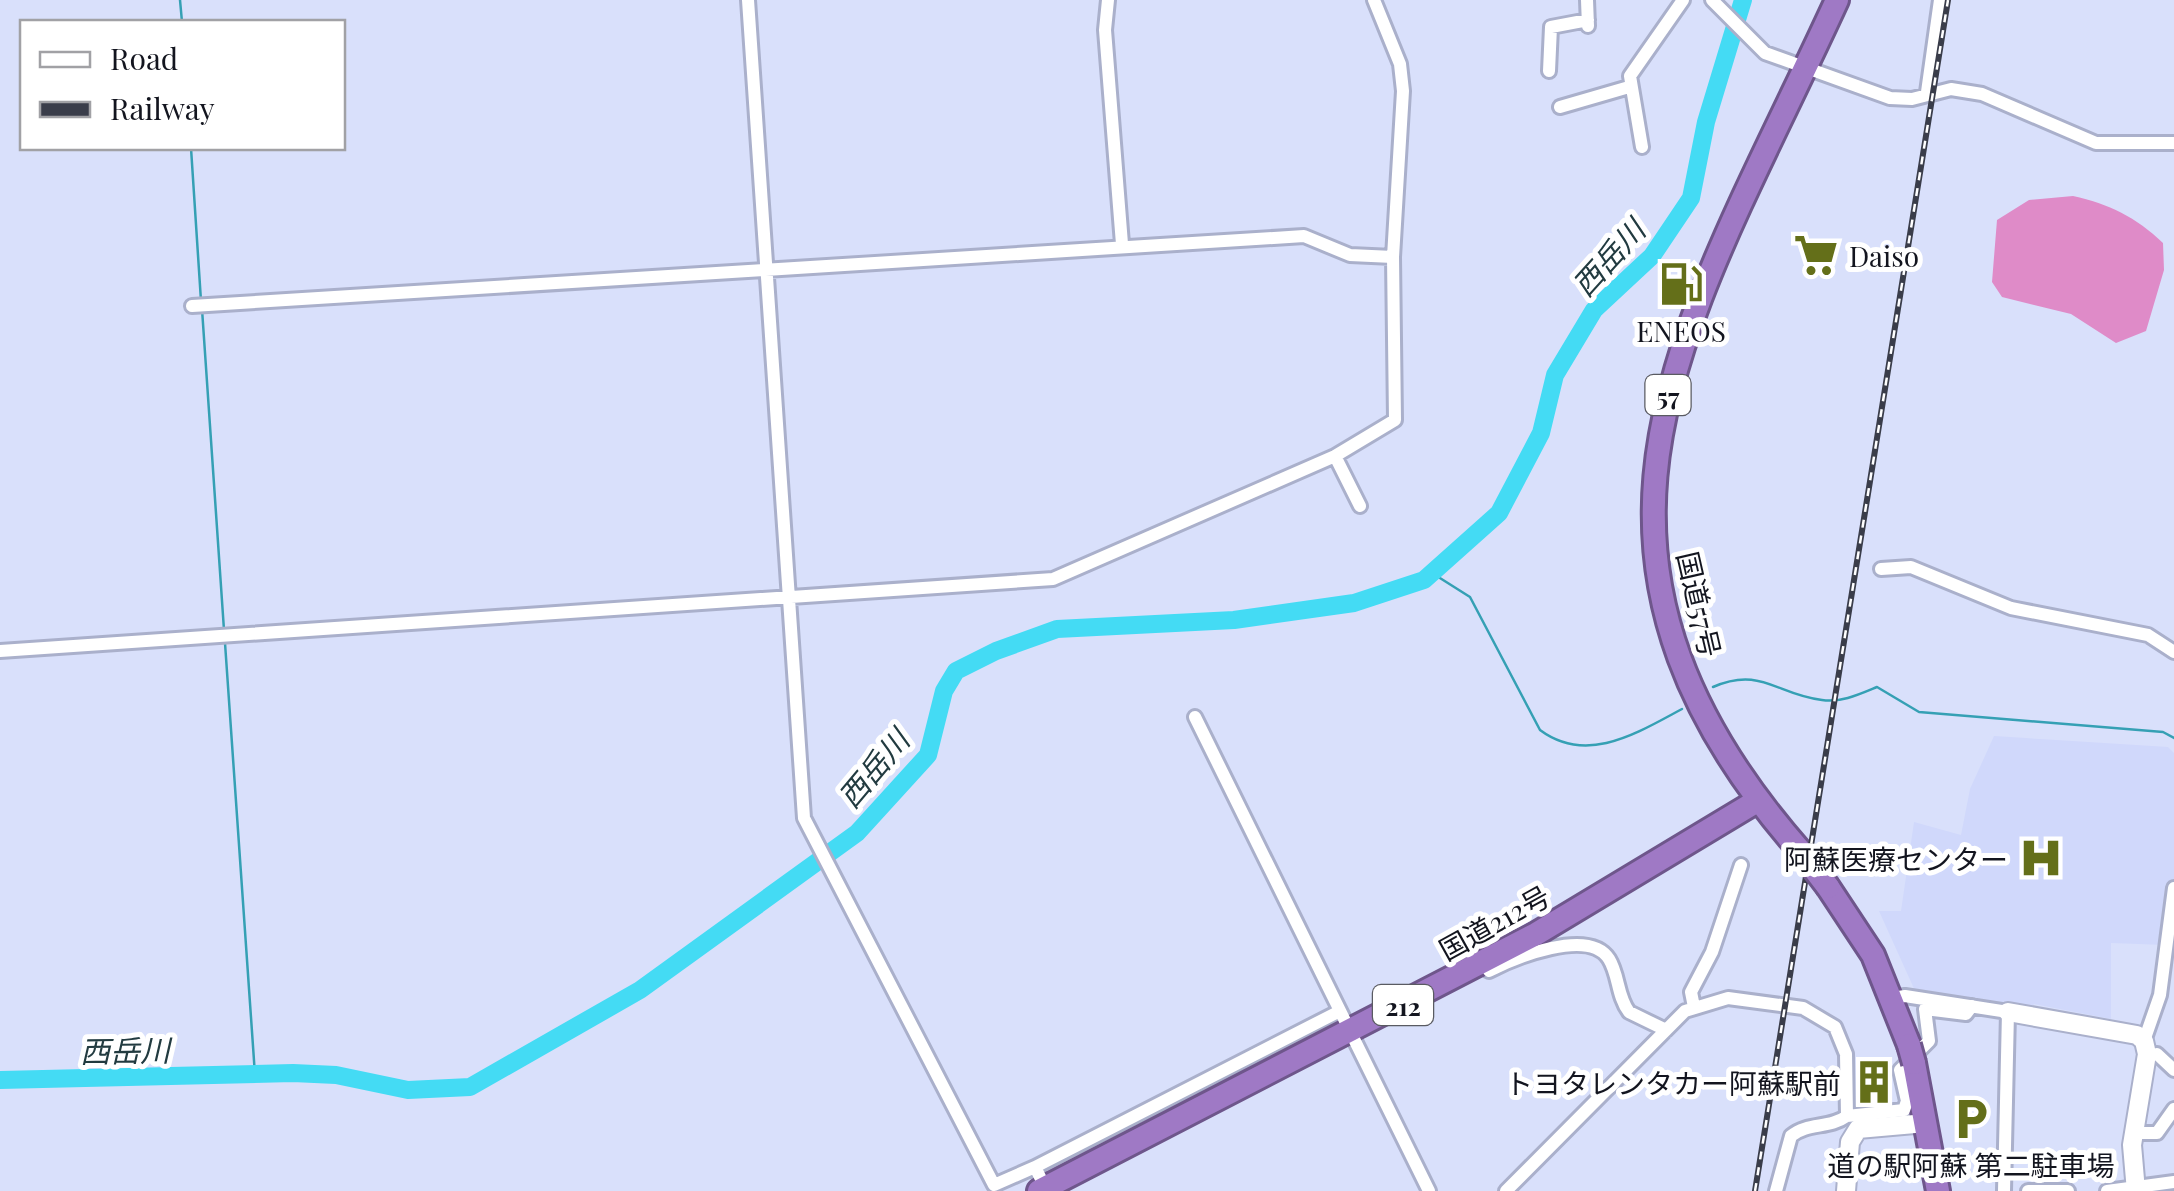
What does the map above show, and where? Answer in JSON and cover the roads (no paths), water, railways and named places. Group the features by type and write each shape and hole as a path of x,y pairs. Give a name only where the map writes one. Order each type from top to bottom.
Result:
{"highway":[{"name":"国道57号","path":"1837,0 1744,192 1695,306 1672,380 1657,455 1658,574 1675,648 1710,730 1756,801 1802,853 1854,923 1892,998 1911,1054 1938,1191"},
{"name":"国道212号","path":"1041,1184 1351,1033 1477,966 1756,801"}],"street":[{"path":"748,0 804,818 994,1186 1041,1184 1340,1011"},
{"path":"1108,0 1104,30 1122,244"},
{"path":"0,651 1053,579 1335,456 1395,420 1392,257 1403,91 1400,64 1374,0"},
{"path":"1549,71 1551,27 1588,23 1588,0"},
{"path":"1642,147 1630,76 1683,0"},
{"path":"1926,92 1940,0"},
{"path":"1716,4 1765,53 1890,98 1912,99 1926,92 1951,89 1982,94 2096,142 2174,143"},
{"path":"1560,106 1629,87"},
{"path":"192,306 1122,244 1304,236 1350,255 1392,257"},
{"path":"1335,456 1360,506"},
{"path":"1881,569 1911,567 2011,608 2148,635 2174,652"},
{"path":"1195,717 1429,1191"},
{"path":"1694,1007 1692,992 1712,952 1741,864"},
{"path":"2136,1188 2133,1133 2172,933 2168,911 2174,888"},
{"path":"1477,966 1484,973 1531,950 1593,946 1608,957 1629,1012 1666,1030"},
{"path":"1892,998 1905,996 2105,1028 2151,1047 2174,1070"},
{"path":"1506,1191 1666,1030 1694,1007 1728,998 1803,1008 1825,1019 1842,1037 1846,1054 1847,1116"},
{"path":"1776,1191 1791,1136 1803,1128 1836,1124 1847,1116 1904,1110 1907,1101 1900,1070 1929,1041 1925,1009 1966,1014 1972,1006"},
{"path":"2004,1191 2008,1012"},
{"path":"2133,1133 2158,1133 2174,1109"},
{"path":"1846,1191 1850,1142 1858,1128 1926,1123"},
{"path":"2109,1191 2174,1182"},
{"path":"2028,1191 2068,1191"}],"waterway":[{"path":"180,0 182,20"},
{"name":"西岳川","path":"0,1080 293,1073 336,1075 408,1090 470,1087 640,990 857,833 928,755 944,691 956,671 996,651 1057,629 1234,620 1354,603 1424,580 1499,513 1541,433 1555,375 1594,310 1652,256 1691,198 1706,122 1743,0"},
{"path":"191,150 201,301"},
{"path":"202,309 224,630"},
{"path":"1432,573 1470,597 1540,730 1558,740 1576,745 1612,742 1682,709"},
{"path":"225,643 255,1075"},
{"path":"1713,687 1744,679 1829,701 1877,687 1919,712 2163,732 2174,738"}],"railway":[{"path":"1755,1191 1948,0"}],"place":[{"name":"Daiso","path":"1816,255"},
{"name":"ENEOS","path":"1681,284"},
{"name":"阿蘇医療センター","path":"2041,858"},
{"name":"トヨタレンタカー阿蘇駅前","path":"1874,1082"},
{"name":"道の駅阿蘇 第二駐車場","path":"1971,1119"}]}
